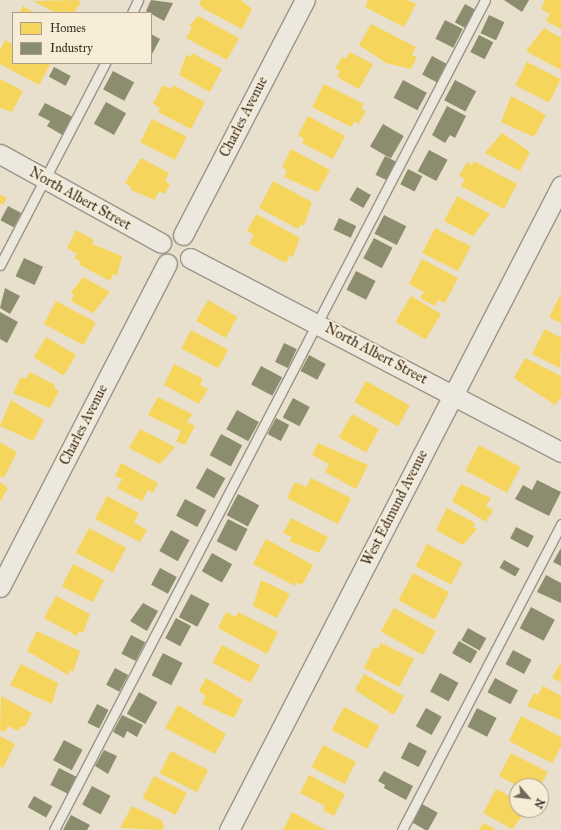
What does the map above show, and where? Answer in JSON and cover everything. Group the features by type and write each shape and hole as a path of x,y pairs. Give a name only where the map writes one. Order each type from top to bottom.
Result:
{"street":[{"name":"Charles Avenue","path":"183,235 305,0"},
{"name":"North Albert Street","path":"0,154 161,243"},
{"name":"West Edmund Avenue","path":"229,830 561,186"},
{"path":"170,235 183,235 191,243 190,258 182,265 168,264 160,256 161,243 170,235"},
{"name":"North Albert Street","path":"190,258 317,323 561,452"},
{"name":"Charles Avenue","path":"0,587 168,264"}],"lane":[{"path":"132,12 138,0"},
{"path":"54,830 485,0"},
{"path":"0,265 104,64"},
{"path":"402,830 561,524"}],"building: Homes":[{"path":"78,0 81,2 75,12 54,12 33,1"},
{"path":"201,0 241,0 252,9 242,29 204,9 199,4"},
{"path":"368,0 408,0 416,4 404,27 365,7"},
{"path":"545,0 561,0 561,29 546,21 550,14 541,9"},
{"path":"23,6 33,12 20,12"},
{"path":"198,16 239,38 227,60 186,38 192,28 189,26"},
{"path":"371,24 416,47 412,55 417,57 411,69 386,63 359,45"},
{"path":"544,28 561,38 561,70 526,51"},
{"path":"5,40 12,44 12,64 50,64 39,85 0,64 0,50"},
{"path":"350,52 373,64 359,89 337,77 340,71 335,69 342,57 346,59"},
{"path":"192,53 222,69 210,92 179,75 186,55 190,57"},
{"path":"527,62 561,79 549,102 515,85"},
{"path":"0,79 23,91 12,112 0,108"},
{"path":"324,84 364,104 361,109 366,111 359,124 355,121 351,127 312,107"},
{"path":"163,85 171,89 173,85 205,102 191,129 158,112 160,108 153,104"},
{"path":"511,96 546,115 534,137 501,122"},
{"path":"308,116 345,136 333,159 302,143 304,139 298,135"},
{"path":"152,119 187,137 175,160 140,142"},
{"path":"502,133 530,152 520,171 485,153"},
{"path":"291,149 330,170 318,192 284,177 287,170 282,167"},
{"path":"141,158 169,173 165,181 170,184 165,194 159,191 155,200 131,190 132,188 125,183"},
{"path":"474,161 517,184 504,209 461,186 465,179 459,176 467,162 472,165"},
{"path":"273,181 312,202 304,226 301,224 298,229 259,208"},
{"path":"0,195 7,198 3,205 0,203"},
{"path":"457,196 490,214 473,236 444,221"},
{"path":"256,214 300,238 293,257 290,255 286,263 249,244 254,235 247,231"},
{"path":"435,228 471,246 458,271 422,253"},
{"path":"76,230 94,240 92,244 122,256 117,276 113,274 110,281 80,265 81,262 74,258 77,254 67,248"},
{"path":"422,259 458,278 445,303 438,300 435,306 420,298 424,292 409,284"},
{"path":"83,277 110,292 93,313 71,301 74,295 71,293"},
{"path":"561,294 561,323 549,317"},
{"path":"411,296 441,314 426,340 396,322"},
{"path":"208,300 237,317 225,338 196,321"},
{"path":"56,301 96,322 84,345 44,324"},
{"path":"545,329 561,338 560,368 532,354"},
{"path":"191,330 228,350 218,368 181,349"},
{"path":"46,337 76,355 64,376 34,358"},
{"path":"525,358 561,376 561,397 555,405 514,378"},
{"path":"174,364 203,379 200,385 208,389 199,404 164,385"},
{"path":"30,372 55,385 54,388 59,391 50,408 13,393 21,377 26,379"},
{"path":"366,381 410,405 398,426 354,402"},
{"path":"158,397 192,414 187,422 195,426 185,445 176,441 181,431 148,415"},
{"path":"11,400 44,420 33,441 0,426"},
{"path":"352,414 379,429 366,453 339,438"},
{"path":"140,429 175,447 160,464 129,448"},
{"path":"0,442 17,452 4,478 0,476"},
{"path":"318,443 368,465 356,489 325,472 329,464 312,455"},
{"path":"479,445 520,467 507,493 465,471"},
{"path":"121,463 158,483 153,493 148,490 142,501 117,488 122,479 115,476"},
{"path":"311,478 351,498 338,524 287,498 295,482 306,487"},
{"path":"0,482 8,488 0,502"},
{"path":"461,484 491,498 486,506 493,510 486,522 452,501"},
{"path":"107,496 139,513 134,523 147,530 140,542 95,519"},
{"path":"447,508 475,523 473,527 477,529 463,545 436,530"},
{"path":"291,518 328,537 319,553 289,541 292,537 283,533"},
{"path":"89,528 126,548 113,572 76,553"},
{"path":"266,539 313,565 302,585 296,582 295,586 253,564"},
{"path":"427,544 463,562 451,584 416,566"},
{"path":"73,564 104,580 93,602 62,586"},
{"path":"413,573 449,592 435,620 398,600"},
{"path":"261,580 290,594 277,618 253,606"},
{"path":"56,596 90,614 83,633 79,631 77,636 44,618"},
{"path":"394,608 436,631 423,655 381,632"},
{"path":"226,612 236,617 238,612 278,632 267,654 218,628"},
{"path":"37,631 80,651 73,672 70,670 68,675 27,651"},
{"path":"381,643 414,659 399,687 364,668 374,647 378,649"},
{"path":"222,645 260,665 251,683 213,663"},
{"path":"21,664 58,683 52,704 10,685"},
{"path":"560,664 561,665 561,682 552,678"},
{"path":"364,674 404,696 394,715 355,690"},
{"path":"206,678 243,700 234,718 202,704 206,696 199,691"},
{"path":"543,686 561,696 561,720 527,706 534,693 538,695"},
{"path":"1,696 32,713 25,727 21,726 18,731 8,726 5,732 0,730"},
{"path":"178,705 226,734 215,754 165,728"},
{"path":"344,707 379,726 367,749 332,730"},
{"path":"521,716 561,737 561,747 552,763 509,741"},
{"path":"0,736 15,744 3,768 0,766"},
{"path":"323,745 356,762 345,784 312,767"},
{"path":"171,751 208,770 197,792 160,773"},
{"path":"511,753 548,772 545,778 509,778 509,781 499,776"},
{"path":"309,775 345,794 334,816 323,810 325,806 300,793"},
{"path":"154,776 187,793 176,815 143,798"},
{"path":"496,789 509,796 509,818 521,818 512,829 483,813"},
{"path":"132,806 161,820 164,825 162,830 120,828"},
{"path":"292,812 326,830 283,830"},
{"path":"483,823 497,830 479,830"}],"building: Industry":[{"path":"151,0 173,3 164,21 152,14 152,12 146,11"},
{"path":"504,0 529,0 522,12"},
{"path":"465,4 476,10 466,29 455,22"},
{"path":"489,15 504,22 496,40 481,33"},
{"path":"445,20 463,29 453,48 435,39"},
{"path":"152,35 160,39 152,54"},
{"path":"479,35 493,42 485,59 470,52"},
{"path":"432,56 447,64 437,83 422,75"},
{"path":"54,67 71,76 66,86 49,77"},
{"path":"113,71 134,82 124,101 103,90"},
{"path":"403,80 427,93 417,110 394,98"},
{"path":"455,80 476,91 465,112 444,100"},
{"path":"106,102 126,113 114,135 94,124"},
{"path":"45,103 75,118 64,136 47,126 50,121 38,115"},
{"path":"447,106 466,116 455,138 450,135 445,143 432,135"},
{"path":"383,124 404,136 391,159 370,147"},
{"path":"429,150 448,160 436,181 418,171"},
{"path":"385,156 397,162 387,181 375,175"},
{"path":"408,169 422,176 415,191 400,184"},
{"path":"357,187 371,195 363,208 350,200"},
{"path":"8,206 21,213 14,227 0,220"},
{"path":"384,215 406,226 397,245 374,234"},
{"path":"339,218 356,226 351,238 334,230"},
{"path":"374,238 393,248 382,268 363,258"},
{"path":"24,258 43,267 35,285 16,276"},
{"path":"356,271 376,281 366,300 346,290"},
{"path":"5,288 20,296 10,314 0,308"},
{"path":"0,312 18,322 7,343 0,339"},
{"path":"284,343 297,349 288,368 275,362"},
{"path":"309,355 326,364 317,380 301,371"},
{"path":"261,366 282,377 272,396 251,385"},
{"path":"293,398 310,407 299,426 283,417"},
{"path":"237,410 259,422 248,441 226,429"},
{"path":"276,418 289,425 281,441 268,434"},
{"path":"221,434 242,445 231,466 210,455"},
{"path":"207,468 225,478 214,498 196,488"},
{"path":"537,480 561,492 549,516 515,499 523,485 532,490"},
{"path":"238,494 259,505 248,526 227,515"},
{"path":"185,499 206,510 197,527 176,516"},
{"path":"228,519 248,529 236,551 217,541"},
{"path":"516,527 534,536 528,548 510,539"},
{"path":"171,530 189,540 178,561 159,551"},
{"path":"561,548 561,566 553,562"},
{"path":"212,553 232,564 222,583 202,571"},
{"path":"504,560 520,569 515,577 500,568"},
{"path":"160,568 177,577 168,594 151,585"},
{"path":"546,575 561,583 561,603 537,592"},
{"path":"191,594 210,604 197,627 179,617"},
{"path":"143,603 158,611 147,631 130,621"},
{"path":"531,607 555,620 544,641 520,628"},
{"path":"176,618 191,626 180,646 165,638"},
{"path":"468,628 486,638 480,650 461,640"},
{"path":"131,635 145,642 136,661 121,654"},
{"path":"459,641 477,651 471,663 452,653"},
{"path":"513,650 532,660 524,674 505,664"},
{"path":"163,653 183,663 171,685 152,675"},
{"path":"115,668 128,675 119,692 106,685"},
{"path":"440,673 459,683 449,701 430,692"},
{"path":"495,678 518,690 510,704 487,692"},
{"path":"139,692 157,702 145,724 127,714"},
{"path":"97,704 109,710 99,729 87,723"},
{"path":"426,708 442,717 432,735 416,726"},
{"path":"477,708 497,718 487,737 467,727"},
{"path":"122,715 143,725 137,737 127,731 124,738 113,732"},
{"path":"64,740 83,750 72,770 53,760"},
{"path":"409,742 427,751 419,767 401,758"},
{"path":"104,750 117,756 108,774 95,766"},
{"path":"59,768 77,777 68,794 50,785"},
{"path":"384,771 413,786 406,800 384,788 385,785 378,781"},
{"path":"92,786 111,796 101,814 82,805"},
{"path":"34,796 52,806 46,818 28,807"},
{"path":"422,804 438,813 428,830 412,822"},
{"path":"71,815 90,825 87,830 63,830"}]}
